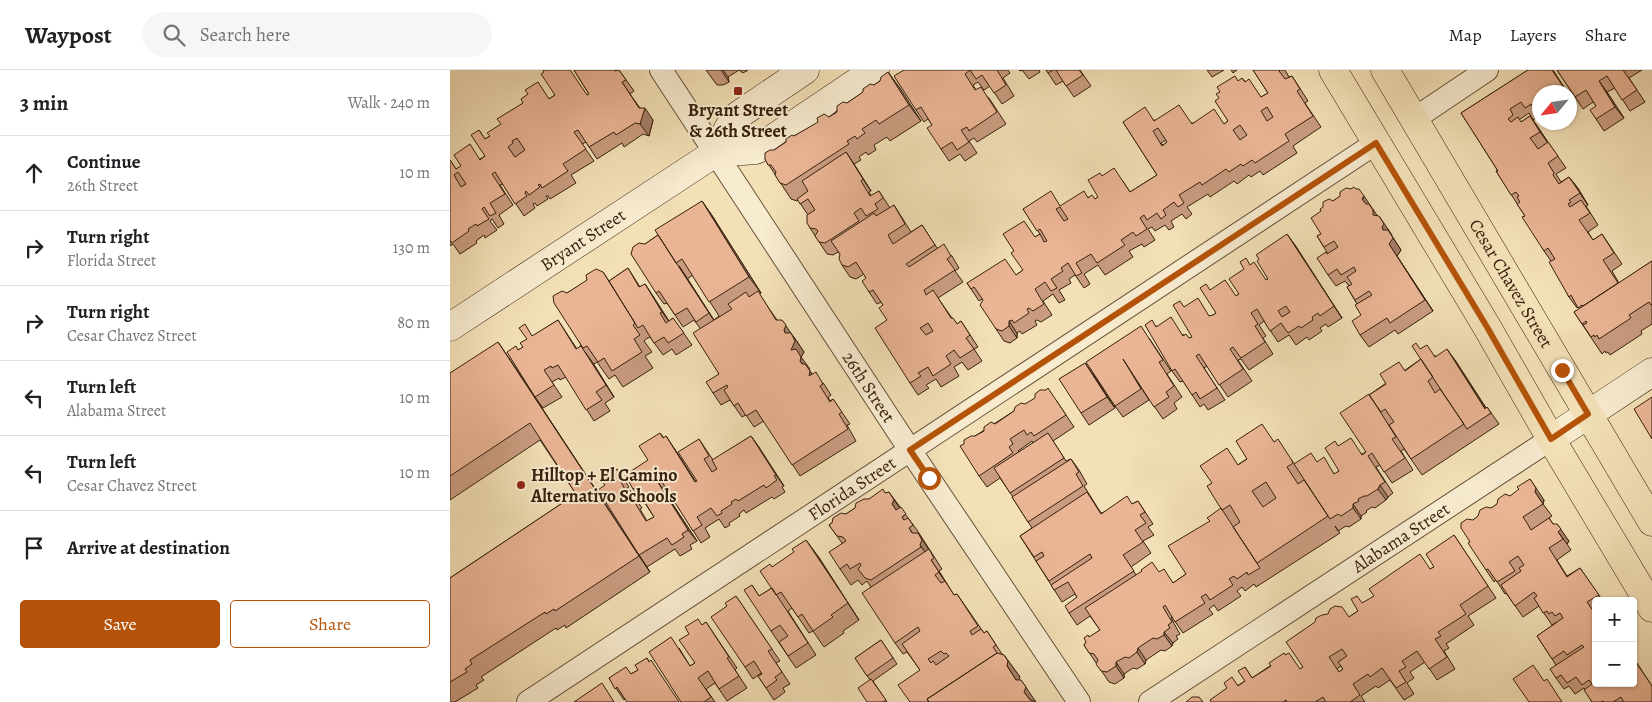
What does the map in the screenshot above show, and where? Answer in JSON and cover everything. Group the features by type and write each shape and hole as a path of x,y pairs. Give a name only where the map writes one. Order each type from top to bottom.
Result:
{"main road":[{"path":"1333,70 1652,608"},
{"name":"Cesar Chavez Street","path":"1385,70 1652,522"}],"street":[{"name":"26th Street","path":"661,70 910,450 1079,702"},
{"name":"Bryant Street","path":"450,327 715,153 734,118 805,70"},
{"name":"Bryant Street","path":"715,153 756,150 875,70"},
{"path":"1414,119 1487,70"},
{"name":"Florida Street","path":"528,702 1376,143"},
{"name":"Alabama Street","path":"1150,702 1652,372"}],"building":[{"path":"543,70 570,70 587,95 589,94 574,70 619,70 626,80 622,82 639,108 645,108 640,124 635,123 616,135 614,132 589,147 578,130 574,132 586,149 563,164 568,171 542,188 540,184 538,185 540,187 529,195 526,191 527,196 515,204 495,172 492,174 505,194 490,203 496,213 490,216 484,207 482,209 489,219 468,229 469,231 452,243 450,240 450,160 456,169 461,166 454,155 470,144 480,160 485,156 471,135 479,130 485,139 490,136 487,133 501,124 497,119 523,103 521,99 528,94 525,90 538,82 549,99 555,95 541,74 544,72","holes":["517,138 525,150 515,157 508,147","458,172 466,184 461,187 454,175"]},
{"path":"904,70 970,70 965,74 975,90 981,87 997,112 969,131 967,127 961,130 969,142 957,150 952,142 941,149 927,128 932,125 921,107 916,110 894,76"},
{"path":"970,70 997,70 1006,85 994,93 982,75 976,79"},
{"path":"1056,70 1079,70 1083,75 1066,86"},
{"path":"1253,70 1280,70 1285,79 1292,76 1300,89 1297,91 1313,116 1285,134 1289,141 1255,163 1252,160 1243,166 1241,164 1229,172 1226,169 1202,185 1200,182 1179,195 1184,203 1178,207 1174,202 1163,210 1166,215 1161,219 1157,213 1147,220 1144,215 1140,218 1147,229 1136,236 1133,232 1121,240 1125,245 1097,263 1091,254 1076,263 1082,273 1076,276 1068,263 1061,268 1063,271 1051,279 1057,288 1051,291 1045,282 1035,289 1044,304 1033,311 1029,308 1027,309 1029,313 1014,323 1012,320 1009,321 1009,326 1002,331 996,329 980,305 983,300 974,287 971,289 967,283 1005,259 1016,275 1023,270 1011,253 1014,251 1003,234 1024,221 1035,237 1040,234 1044,242 1047,241 1040,229 1037,231 1023,209 1051,191 1060,206 1084,191 1088,198 1092,195 1095,199 1098,197 1088,180 1100,173 1102,176 1114,168 1130,192 1157,175 1123,122 1145,107 1154,121 1179,105 1192,124 1214,109 1224,124 1228,121 1215,101 1219,98 1216,94 1220,92 1217,87 1235,76 1238,81 1242,78 1245,82 1249,79 1261,97 1268,93","holes":["1267,107 1273,117 1267,121 1261,111","1240,125 1247,135 1240,140 1233,130","1158,128 1167,142 1162,146 1153,131","1060,207 1068,219 1064,221 1056,209"]},
{"path":"1528,70 1552,70 1562,85 1532,85 1532,106 1531,104 1525,108 1521,102 1510,109 1513,115 1508,119 1511,122 1518,117 1521,122 1530,116 1532,119 1532,130 1539,130 1540,132 1530,138 1538,149 1548,142 1558,156 1548,163 1554,173 1553,175 1559,184 1569,177 1580,193 1569,200 1571,202 1568,204 1570,207 1581,200 1590,213 1579,220 1593,240 1602,234 1614,253 1603,260 1618,283 1578,308 1571,295 1569,297 1549,262 1555,259 1548,248 1544,251 1522,217 1525,216 1517,204 1520,202 1517,197 1519,196 1516,192 1511,195 1461,113"},
{"path":"1557,70 1623,70 1637,90 1622,100 1607,76 1599,81 1615,107 1596,119 1590,110 1596,106 1586,90 1577,96 1577,85 1567,85"},
{"path":"888,72 909,105 879,124 876,120 862,129 865,133 857,139 855,136 847,141 849,144 786,185 780,183 775,175 776,172 771,165 768,165 765,159 765,153 774,150 786,142 786,139 792,135 794,136 818,122 817,118 824,114 829,117 837,112 837,106 843,102 847,103 863,92 863,89 870,84 874,85 880,81 881,77"},
{"path":"846,152 863,179 861,181 870,196 879,191 883,198 875,204 878,209 866,216 861,208 854,213 859,221 825,243 819,242 815,236 818,231 810,228 807,223 807,215 815,210 808,199 800,204 797,199 808,191 802,181"},
{"path":"1354,187 1359,189 1364,196 1362,199 1366,204 1369,204 1373,210 1373,215 1379,216 1384,224 1383,230 1388,230 1393,238 1389,244 1425,300 1390,323 1387,318 1360,335 1352,321 1361,315 1355,305 1372,295 1369,291 1355,300 1347,287 1352,284 1347,277 1356,271 1354,267 1341,275 1337,269 1328,275 1317,258 1338,247 1334,241 1324,247 1317,236 1321,234 1311,218 1321,211 1323,202 1329,199 1333,201 1346,188 1351,189"},
{"path":"702,201 749,277 709,302 682,259 676,263 655,230"},
{"path":"894,205 905,224 888,235 893,244 922,225 935,245 906,264 909,267 944,244 951,256 947,259 955,270 924,290 926,295 933,290 951,318 957,324 961,321 970,335 966,338 974,349 960,358 954,350 946,356 951,364 933,376 928,367 918,373 921,376 910,383 875,328 887,320 879,308 883,305 873,290 869,292 862,281 866,278 856,262 848,267 842,265 839,259 840,254 831,241 874,213 876,216","holes":["928,323 933,331 926,335 920,328"]},
{"path":"1287,234 1334,306 1320,316 1318,313 1312,317 1313,320 1301,328 1299,326 1288,333 1281,323 1270,331 1257,309 1251,313 1258,324 1255,326 1265,342 1241,358 1233,347 1230,349 1243,369 1219,385 1199,354 1196,356 1217,388 1200,399 1196,392 1192,395 1175,369 1172,371 1145,325 1152,320 1156,327 1171,317 1183,336 1186,334 1189,338 1192,337 1173,305 1180,301 1184,307 1198,298 1209,316 1213,315 1216,313 1200,288 1206,284 1210,290 1225,280 1236,296 1239,294 1229,279 1244,269 1240,262 1246,258 1250,265 1254,262 1266,280 1268,279 1257,261 1259,259 1256,255","holes":["1286,306 1290,312 1282,317 1278,311"]},
{"path":"658,235 709,313 696,322 687,308 675,315 659,291 656,293 631,254 633,247 639,243 645,244"},
{"path":"1652,261 1652,304 1649,302 1629,315 1631,318 1599,339 1597,335 1591,337 1583,325 1587,323 1586,321 1582,324 1574,312"},
{"path":"628,268 639,287 645,284 662,312 660,313 666,323 673,318 684,333 668,343 664,337 654,343 643,325 638,328 609,281"},
{"path":"596,269 603,272 635,323 633,325 640,335 634,339 642,352 612,371 604,358 598,362 587,346 583,348 554,303 553,296 562,291 567,293 587,280 586,275"},
{"path":"758,291 776,320 782,320 786,325 785,333 791,333 795,341 791,350 796,349 801,357 800,361 810,371 809,376 816,372 823,384 820,386 830,402 833,399 842,412 839,414 848,429 792,465 756,410 746,416 738,403 734,406 724,390 728,387 727,385 713,393 706,382 719,374 693,333 732,309 728,304 746,292 749,297"},
{"path":"558,320 576,349 581,346 606,385 596,392 602,400 586,410 558,365 544,370 554,385 535,397 507,352 516,346 518,350 523,347 520,343 527,339 519,328 525,324 532,336"},
{"path":"1141,326 1163,360 1159,362 1174,386 1166,392 1169,397 1154,407 1123,359 1141,389 1115,406 1086,362"},
{"name":"Hilltop + El Camino Alternativo Schools","path":"498,342 639,556 555,611 554,609 546,614 545,612 470,660 472,664 465,669 467,672 450,682 450,578 576,494 530,423 450,476 450,373"},
{"path":"1416,343 1420,349 1427,345 1435,357 1447,349 1485,409 1487,407 1491,413 1467,429 1412,346"},
{"path":"1421,359 1433,377 1428,381 1435,393 1440,389 1464,424 1411,459 1389,425 1394,422 1385,409 1381,412 1369,395 1386,384 1380,374 1399,362 1405,371"},
{"path":"1085,363 1107,397 1081,413 1059,379"},
{"path":"1048,388 1066,415 1034,436 1031,432 1027,435 1024,430 1010,439 1013,444 1009,447 1013,453 979,476 960,446 964,444 964,440 984,431 984,427 991,422 995,424 1014,411 1015,407 1021,403 1025,404 1035,398 1035,394 1040,390"},
{"path":"1369,394 1396,437 1392,439 1405,458 1384,472 1372,453 1368,456 1385,482 1367,496 1358,499 1359,501 1353,504 1353,508 1341,516 1338,514 1330,519 1294,464 1311,453 1317,462 1324,457 1334,474 1339,471 1325,448 1335,441 1338,446 1351,438 1362,455 1366,452 1340,413"},
{"path":"1652,397 1652,439 1634,409"},
{"path":"1262,424 1274,442 1278,439 1291,459 1293,463 1287,467 1298,484 1304,480 1328,516 1257,563 1233,527 1240,522 1230,505 1222,510 1207,486 1212,483 1200,466 1227,448 1238,465 1247,459 1236,441","holes":["1266,482 1276,498 1263,507 1252,491"]},
{"path":"660,433 663,438 666,436 695,482 697,481 678,452 699,439 709,456 704,459 712,472 717,469 712,460 751,436 776,475 774,476 777,480 766,488 764,485 738,501 736,499 731,502 732,504 717,516 711,508 697,517 702,525 693,531 657,474 654,476 688,530 682,534 684,537 672,545 667,538 639,555 598,490 605,485 601,480 617,469 621,476 618,477 626,491 629,489 634,496 632,498 646,521 654,517 636,488 633,489 625,475 648,460 639,446"},
{"path":"1048,433 1064,458 1010,493 994,468"},
{"path":"1071,459 1079,472 1076,474 1083,486 1028,522 1012,497"},
{"path":"1530,479 1536,488 1535,492 1543,504 1523,517 1531,530 1549,518 1553,524 1557,524 1561,529 1558,532 1563,539 1549,548 1567,577 1580,568 1599,595 1592,597 1587,602 1592,609 1592,684 1589,680 1582,685 1576,677 1567,683 1561,675 1556,678 1550,669 1584,647 1582,645 1567,655 1564,651 1552,659 1537,636 1563,618 1560,613 1555,616 1552,612 1549,614 1547,611 1543,613 1534,598 1537,596 1534,592 1515,606 1501,585 1521,571 1519,568 1524,565 1518,556 1509,562 1515,571 1497,582 1488,569 1486,570 1468,543 1470,542 1461,528 1461,523 1467,519 1473,520 1478,516 1480,510 1486,507 1491,508 1505,494 1510,496 1519,489 1517,487"},
{"path":"883,489 885,493 889,492 894,500 892,504 896,510 901,507 906,514 902,517 904,520 908,518 913,525 909,528 912,533 918,533 922,540 921,547 871,580 865,578 858,569 861,565 860,563 850,569 847,564 840,569 829,552 846,541 843,537 837,536 829,525 832,523 833,518 841,513 846,514 855,508 856,503 869,499"},
{"path":"1087,492 1101,514 1127,496 1132,504 1138,501 1145,512 1140,515 1146,523 1135,530 1143,542 1123,555 1134,571 1069,613 1065,606 1077,597 1068,582 1054,590 1051,585 1092,558 1090,554 1049,581 1036,561 1044,556 1042,552 1034,557 1020,536"},
{"path":"1221,508 1260,568 1248,575 1247,572 1237,579 1234,576 1229,579 1233,585 1210,600 1206,594 1201,597 1205,603 1175,622 1165,605 1163,607 1172,622 1168,625 1170,628 1164,632 1164,635 1157,639 1153,638 1138,648 1137,652 1129,658 1125,657 1116,662 1116,666 1107,672 1101,671 1096,664 1098,660 1094,654 1089,653 1084,645 1086,642 1084,638 1100,630 1085,608 1142,571 1152,562 1159,572 1164,569 1173,583 1186,574 1168,546 1210,521 1207,518"},
{"path":"1454,535 1488,586 1460,605 1466,614 1438,632 1441,636 1435,639 1447,657 1429,669 1417,651 1402,661 1406,667 1399,671 1406,682 1396,688 1382,668 1370,677 1368,674 1353,684 1360,695 1350,702 1326,702 1323,697 1315,702 1287,702 1286,700 1283,702 1211,702 1210,700 1227,688 1224,683 1232,677 1238,686 1245,681 1238,671 1245,667 1252,678 1271,666 1269,663 1284,653 1285,655 1289,653 1300,669 1303,667 1286,642 1315,622 1316,618 1328,614 1330,609 1335,606 1342,607 1349,617 1358,611 1351,599 1357,596 1362,603 1374,596 1369,589 1420,554 1430,569 1434,567 1426,554","holes":["1342,649 1347,656 1338,662 1343,669 1339,672 1329,657"]},
{"path":"806,540 848,603 831,615 833,617 813,631 802,614 798,617 781,592 776,595 760,571 770,564 772,567 794,552 792,549"},
{"path":"929,549 934,558 931,560 939,572 935,575 941,583 945,581 954,595 957,594 978,626 970,631 972,635 981,629 984,633 987,631 996,645 993,647 997,653 927,699 929,702 910,702 898,685 920,670 902,644 920,631 918,627 895,643 862,593","holes":["941,651 944,654 946,653 949,656 936,665 928,659"]},
{"path":"752,585 759,596 772,588 808,643 788,656 779,642 788,636 780,625 771,631 744,590"},
{"path":"736,596 772,649 768,651 782,672 775,677 777,680 766,688 758,676 762,674 754,661 745,667 711,617 727,606 725,603"},
{"path":"698,619 702,625 706,622 739,676 719,689 708,671 698,678 711,697 704,702 681,702 649,652 671,637 690,666 695,663 679,640 689,634 685,627"},
{"path":"881,640 893,658 867,676 855,658"},
{"path":"997,653 1004,655 1008,661 1007,666 1016,680 1021,680 1026,687 1024,692 1030,700 1035,702 929,702 927,699"},
{"path":"647,658 649,662 651,660 679,702 627,702 617,687 615,689 609,678 626,667 631,674 638,670 635,665"},
{"path":"1637,664 1652,686 1652,702 1624,702 1621,697 1613,702 1592,702 1584,690 1592,684 1592,687 1637,687"},
{"path":"1533,665 1544,681 1547,679 1562,702 1529,702 1513,679"},
{"path":"871,679 886,700 883,702 867,702 858,688"},
{"path":"602,683 614,702 574,702"},
{"path":"1192,697 1199,697 1203,702 1186,702"}],"place":[{"name":"Bryant Street & 26th Street","path":"738,91"},
{"name":"Hilltop + El Camino Alternativo Schools","path":"521,485"}],"route":[{"path":"929,478 910,450 1376,143 1487,327 1551,439 1588,414 1562,370"}]}
